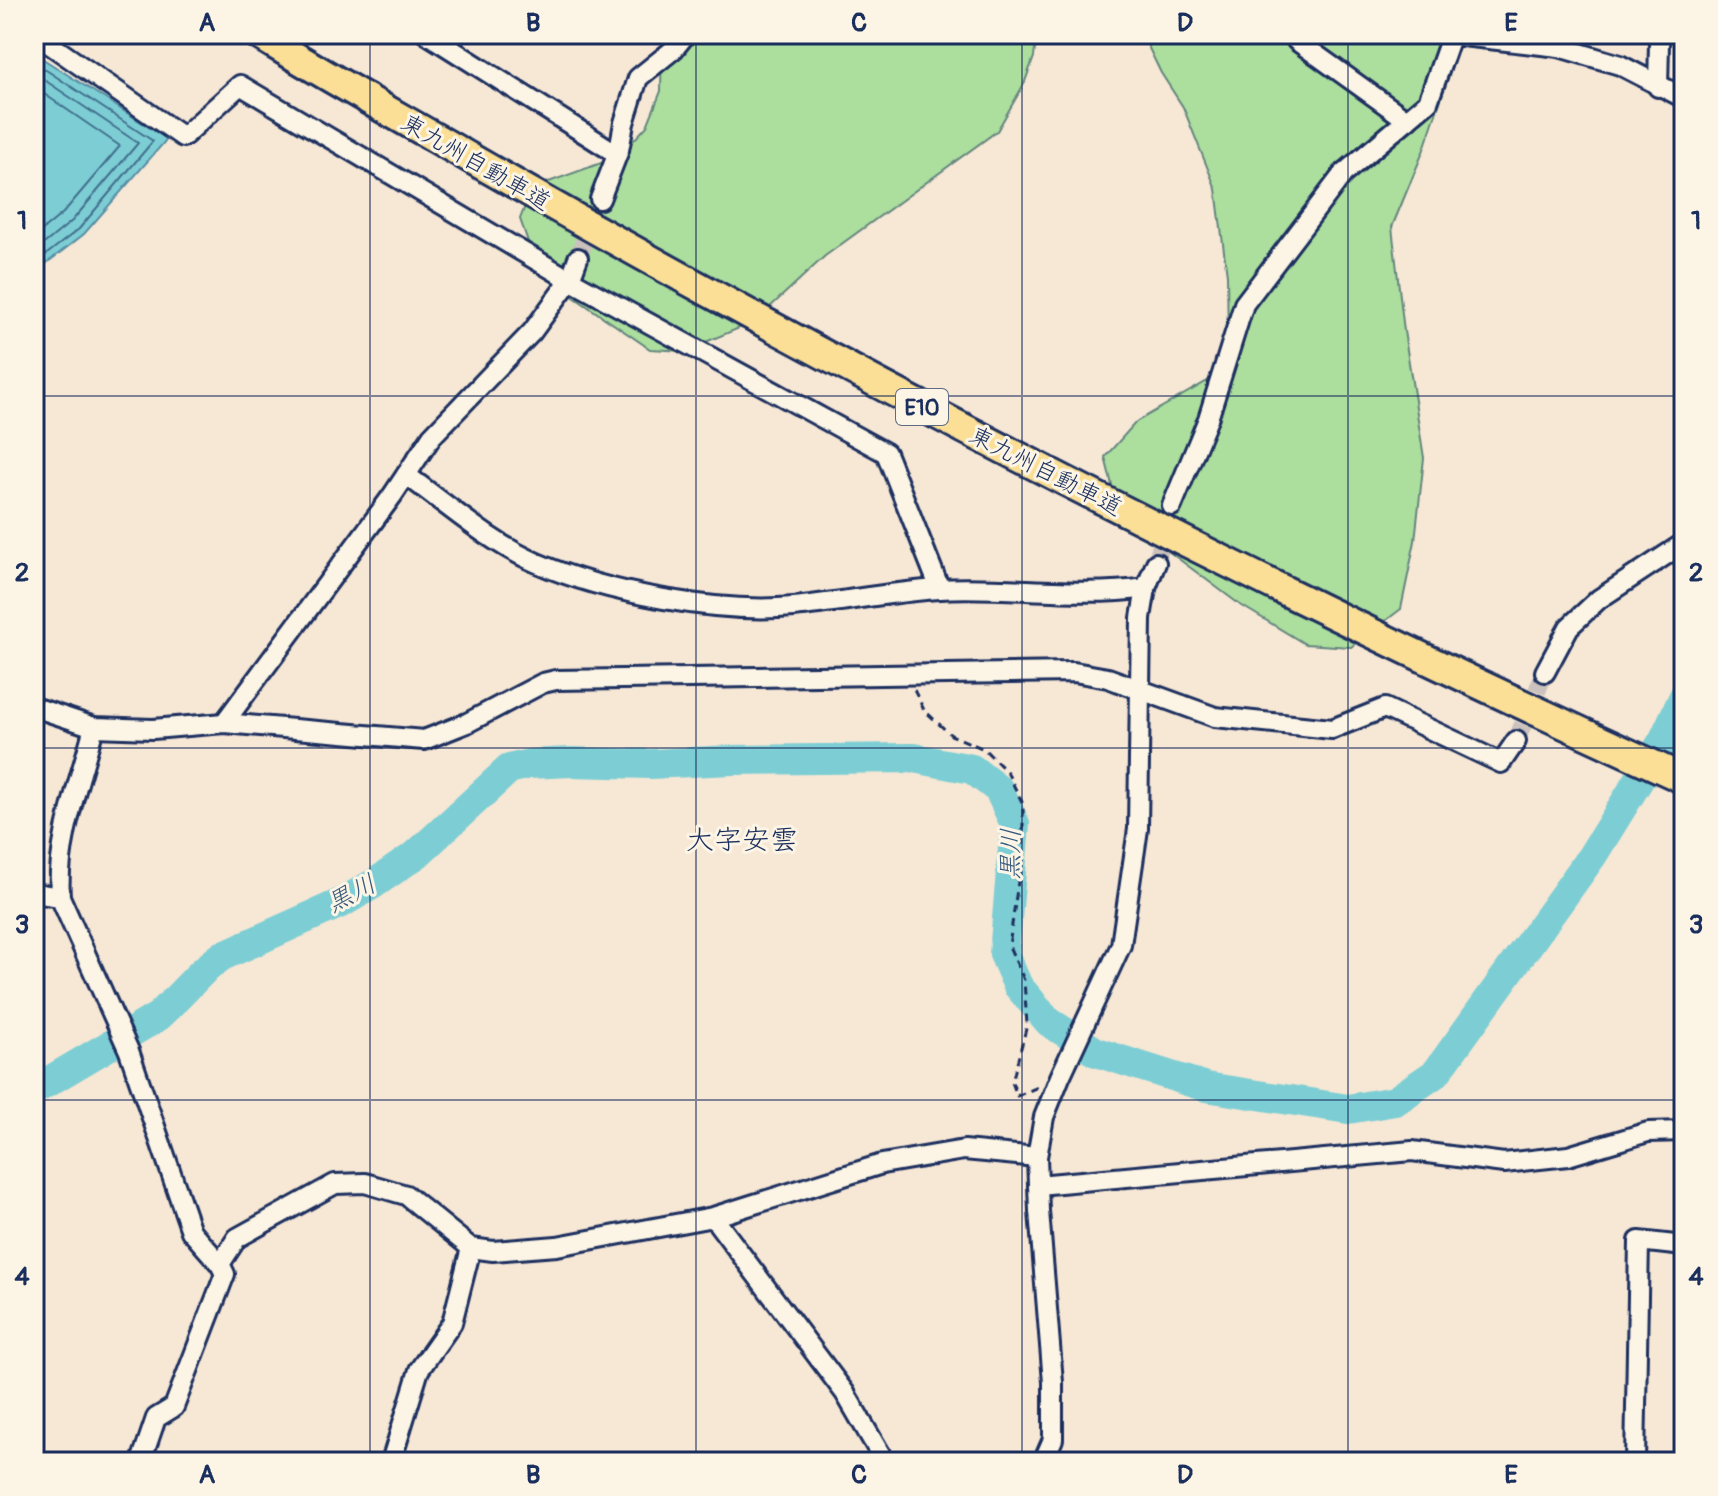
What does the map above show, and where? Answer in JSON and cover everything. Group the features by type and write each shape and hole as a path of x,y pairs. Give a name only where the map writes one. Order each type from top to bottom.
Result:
{"highway":[{"name":"東九州自動車道","path":"258,34 541,200 879,385 1327,613 1684,779"}],"street":[{"path":"35,34 183,137 240,85 570,280 886,453 940,589"},
{"path":"427,34 617,154"},
{"path":"600,199 617,154 638,78 674,49 686,34"},
{"path":"1297,34 1297,41 1407,120"},
{"path":"1658,87 1661,34"},
{"path":"1172,506 1208,419 1244,304 1343,174 1428,102 1449,35 1566,40 1684,98"},
{"path":"224,723 432,436 532,332 570,280 578,258"},
{"path":"406,475 498,541 537,563 594,582 663,598 722,606 793,607 940,589 1114,592 1146,588"},
{"path":"1545,672 1569,627 1599,599 1684,543"},
{"path":"1043,1462 1053,1439 1053,1382 1037,1157 1044,1117 1121,945 1138,829 1141,618 1146,588 1156,563"},
{"path":"34,707 94,727 153,729 224,723 424,740 467,723 521,692 556,680 1074,672 1108,678 1215,717 1332,729 1385,708 1501,763 1516,741"},
{"path":"94,727 66,836 59,880 60,897 129,1051 191,1231 225,1274 174,1407 156,1418 141,1462"},
{"path":"34,893 60,897"},
{"path":"1038,1185 1412,1151 1504,1163 1568,1156 1648,1132 1684,1131"},
{"path":"220,1264 237,1238 335,1184 365,1183 406,1195 471,1248 493,1251 557,1246 713,1217 882,1164 964,1150 1037,1157"},
{"path":"713,1217 845,1393 885,1462"},
{"path":"1635,1462 1639,1241 1684,1246"},
{"path":"391,1462 419,1370 452,1323 471,1248"}],"path":[{"path":"906,676 924,710 951,735 984,749 1007,772 1023,804 1023,846 1009,946 1024,980 1027,1025 1012,1082 1017,1096 1060,1077"}],"green space":[{"path":"662,34 1037,34 1034,57 1024,84 997,131 825,256 754,322 684,351 650,349 539,273 520,219 532,188 618,157 647,126 661,91"},
{"path":"1142,34 1463,34 1423,152 1392,227 1424,458 1415,541 1401,609 1351,647 1305,644 1239,604 1152,539 1114,493 1105,457 1136,422 1216,376 1228,342 1227,275 1216,189 1183,107 1161,73"}],"water":[{"path":"34,53 167,139 84,234 34,273"}],"waterway":[{"name":"黒川","path":"34,1090 159,1016 222,956 343,902 375,883 417,854 509,769 529,764 571,762 650,764 914,758 972,769 999,790 1015,824 1004,954 1018,986 1049,1022 1096,1052 1206,1087 1348,1109 1395,1101 1436,1073 1592,856 1663,741 1684,696"}],"tunnel":[{"path":"578,258 600,199"},
{"path":"1156,563 1172,506"},
{"path":"1516,741 1545,672"}],"district":[{"name":"大字安雲","path":"742,839"}]}
